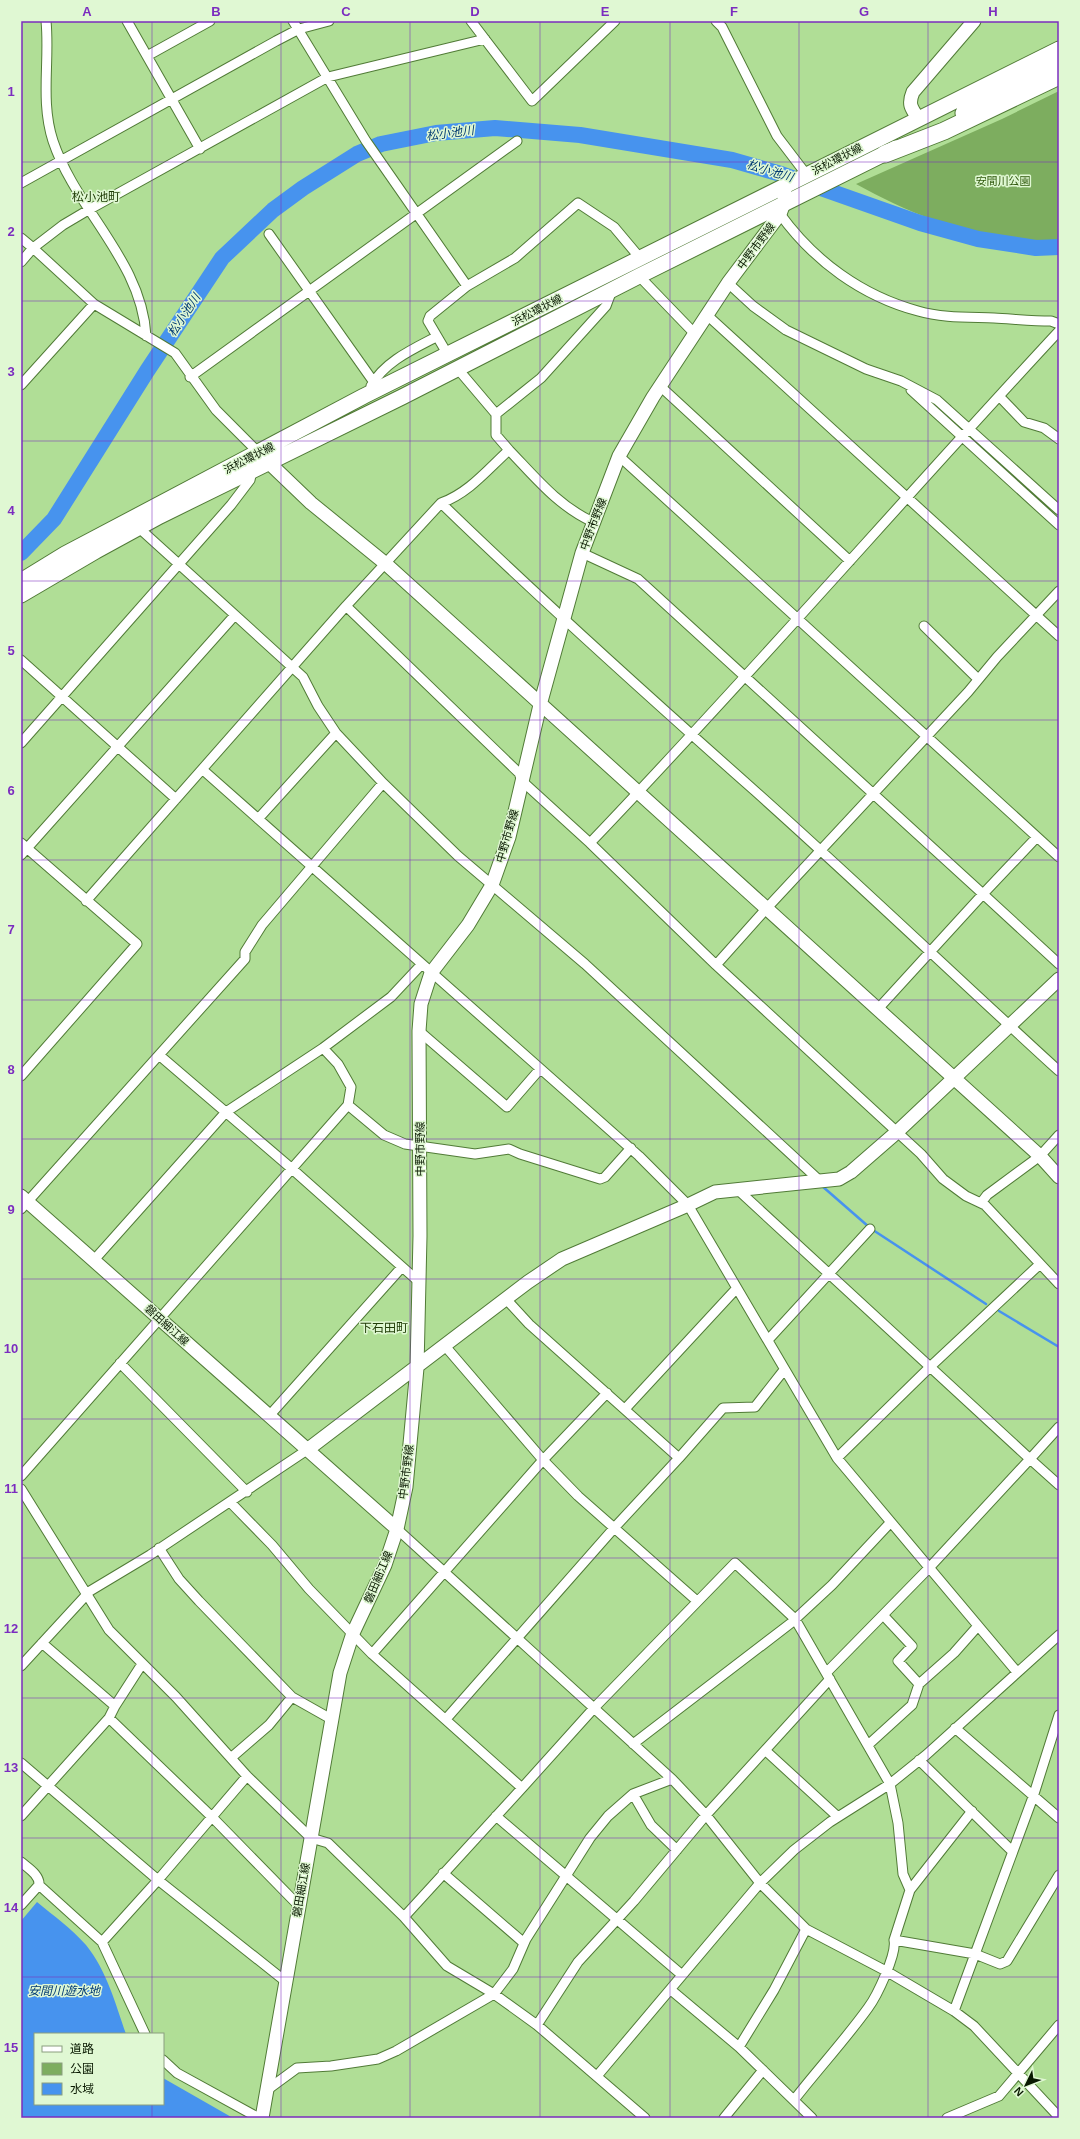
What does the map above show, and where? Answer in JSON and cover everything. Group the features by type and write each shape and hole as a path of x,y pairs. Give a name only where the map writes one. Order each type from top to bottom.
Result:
{"highway":[{"path":"885,154 944,131 1059,76"}],"main road":[{"path":"918,118 910,107 910,100 913,92 974,21"},
{"path":"1007,76 1059,40"},
{"name":"浜松環状線","path":"21,595 96,551 252,471 264,458 364,396 918,118 1007,76 1059,49"},
{"name":"浜松環状線","path":"21,581 79,546 264,458 402,397 639,276 782,209 807,192 885,154 1059,64"},
{"path":"782,209 785,185"},
{"name":"中野市野線","path":"398,1529 406,1487 417,1368 420,1145 419,1031 421,1004 431,973 468,925 492,885 508,837 540,705 582,553 619,456 660,386 728,283 782,209"},
{"path":"264,458 311,503 386,564 637,793 1040,1156 1059,1177"},
{"path":"307,1450 506,1299 562,1259 715,1192 839,1179 851,1172 897,1132 1059,979"},
{"name":"磐田細江線","path":"23,1202 94,1260 398,1529 385,1564 353,1633 340,1673 330,1719 267,2090 260,2118"}],"street":[{"path":"46,21 45,95 53,141 61,161 131,278 145,317 146,336"},
{"path":"127,21 173,99 200,149"},
{"path":"147,56 210,21"},
{"path":"293,21 366,141 467,286"},
{"path":"21,183 299,29 330,21"},
{"path":"471,21 532,101 615,21"},
{"path":"716,21 722,27 777,136 805,175"},
{"path":"21,262 33,248 63,225 328,77 485,39"},
{"path":"190,376 516,141"},
{"path":"448,355 428,321 430,316 467,286 515,258 578,203 614,227 640,258"},
{"path":"782,209 790,228 824,263 846,279 889,302 919,312 966,318 1051,321 1059,324"},
{"path":"269,234 373,381"},
{"path":"21,238 94,304 174,353 216,410 264,458"},
{"path":"639,276 695,334"},
{"path":"728,283 753,306 786,330 866,369 901,381 938,400 1059,510"},
{"path":"496,414 541,378 606,306 612,290"},
{"path":"21,385 94,304"},
{"path":"707,315 1059,636"},
{"path":"590,843 690,736 850,561 906,496 1059,331"},
{"path":"364,396 373,381 403,355 436,336"},
{"path":"457,368 496,414 496,435 509,450 564,505 593,522"},
{"path":"901,381 1037,503 1059,525"},
{"path":"660,386 850,561"},
{"path":"999,396 1024,422 1044,428 1059,439"},
{"path":"86,901 346,606 441,503 455,498 469,488 509,450"},
{"path":"619,456 1059,857"},
{"path":"21,743 231,505 250,480 252,471"},
{"path":"441,503 510,570 663,708 690,736 755,792 1059,1071"},
{"path":"139,528 303,677 318,706 336,733 383,783 458,856 585,964 820,1181"},
{"path":"582,553 638,579 1059,964"},
{"path":"716,965 766,909 968,692 978,679 1059,591"},
{"path":"346,606 519,773 522,781 590,843 716,965 921,1154 943,1178 966,1196 985,1205 1059,1284"},
{"path":"21,1076 137,944 23,849 235,615"},
{"path":"924,626 978,679"},
{"path":"21,660 62,695 176,799"},
{"path":"258,819 336,733"},
{"path":"203,770 421,965 630,1148 688,1205 837,1458 977,1627 1017,1672"},
{"path":"23,1202 159,1056 245,960 245,952 262,925 383,783"},
{"path":"878,1010 1037,837"},
{"path":"94,1260 226,1112 323,1048 390,997 421,965"},
{"path":"419,1031 507,1107 540,1069"},
{"path":"21,1476 348,1105 350,1087 338,1064 323,1048"},
{"path":"159,1056 291,1168 418,1282"},
{"path":"348,1105 384,1135 405,1144 483,1155 509,1149 520,1154 600,1179 605,1177 630,1148"},
{"path":"981,1203 987,1195 1040,1156 1059,1135"},
{"path":"737,1190 931,1366 1059,1485"},
{"path":"768,1340 830,1275 870,1229"},
{"path":"837,1458 931,1366 1040,1264"},
{"path":"269,1416 402,1267"},
{"path":"625,1409 737,1288"},
{"path":"506,1299 529,1324 679,1458"},
{"path":"445,1346 543,1460 578,1496 615,1527 697,1601"},
{"path":"120,1363 247,1492"},
{"path":"446,1719 615,1527 723,1408 755,1407 784,1370"},
{"path":"372,1654 543,1460 607,1393"},
{"path":"537,2025 578,1962 634,1901 706,1815 766,1751 828,1675 1059,1427"},
{"path":"21,1666 86,1595 231,1503 307,1450"},
{"path":"21,1489 109,1630 176,1697 232,1757 247,1776 310,1838 328,1843 404,1917 447,1966 494,1994 537,2025 645,2118"},
{"path":"231,1503 272,1545 309,1589 372,1654 522,1788"},
{"path":"633,1744 795,1619 832,1585 890,1523"},
{"path":"398,1529 672,1779 706,1815 760,1884 806,1929 886,1971 954,2011 974,2026 1059,2117"},
{"path":"159,1548 179,1579 292,1697 330,1719"},
{"path":"404,1917 594,1708 735,1563 795,1619 890,1784 898,1823 903,1874 910,1890"},
{"path":"883,1615 912,1646 898,1661 919,1684"},
{"path":"868,1745 912,1705 919,1684 954,1653 977,1627"},
{"path":"597,2076 760,1884 794,1850 838,1817 890,1784 1059,1635"},
{"path":"42,1642 114,1706"},
{"path":"21,1816 109,1718 114,1706 142,1664"},
{"path":"232,1757 269,1725 292,1697"},
{"path":"954,2011 1033,1797 1059,1715"},
{"path":"109,1718 212,1817 299,1906"},
{"path":"955,1728 1059,1818"},
{"path":"766,1751 838,1817"},
{"path":"919,1760 1012,1851"},
{"path":"21,1763 158,1880 286,1981"},
{"path":"102,1942 158,1880 247,1776"},
{"path":"267,2090 297,2068 331,2066 378,2059 396,2051 494,1994 513,1969 524,1943 565,1875 590,1838 608,1816 633,1794 672,1779"},
{"path":"633,1794 651,1825 677,1850"},
{"path":"794,2100 869,2007 896,1946 894,1940 910,1890 972,1812"},
{"path":"496,1816 682,1975"},
{"path":"21,1862 36,1875 39,1885 102,1942 145,2033"},
{"path":"443,1873 524,1943"},
{"path":"894,1940 975,1954 1000,1964 1007,1961 1059,1875"},
{"path":"21,1905 39,1885"},
{"path":"739,2047 774,1990 806,1929"},
{"path":"671,1990 739,2047 812,2118"},
{"path":"947,2118 999,2096 1059,2024"},
{"path":"164,2061 177,2073 260,2118"},
{"path":"724,2118 763,2070"}],"green space":[{"name":"安間川公園","path":"1059,91 1059,243 1006,239 954,227 903,208 856,184 1002,119"}],"water":[{"name":"安間川遊水地","path":"37,1902 63,1923 86,1945 105,1976 126,2033 34,2033 34,2105 164,2105 164,2079 233,2118 21,2118 21,1921"}],"waterway":[{"name":"松小池川","path":"21,553 54,519 147,371 222,258 273,210 303,188 357,154 381,144 436,133 495,128 580,135 732,160 781,174 920,223 978,239 1036,248 1059,247"},
{"path":"352,756 372,777"},
{"path":"822,1186 869,1227"},
{"path":"873,1230 986,1304"},
{"path":"999,1311 1059,1347"}],"district":[{"name":"松小池町","path":"96,197"},
{"name":"下石田町","path":"384,1328"}]}
